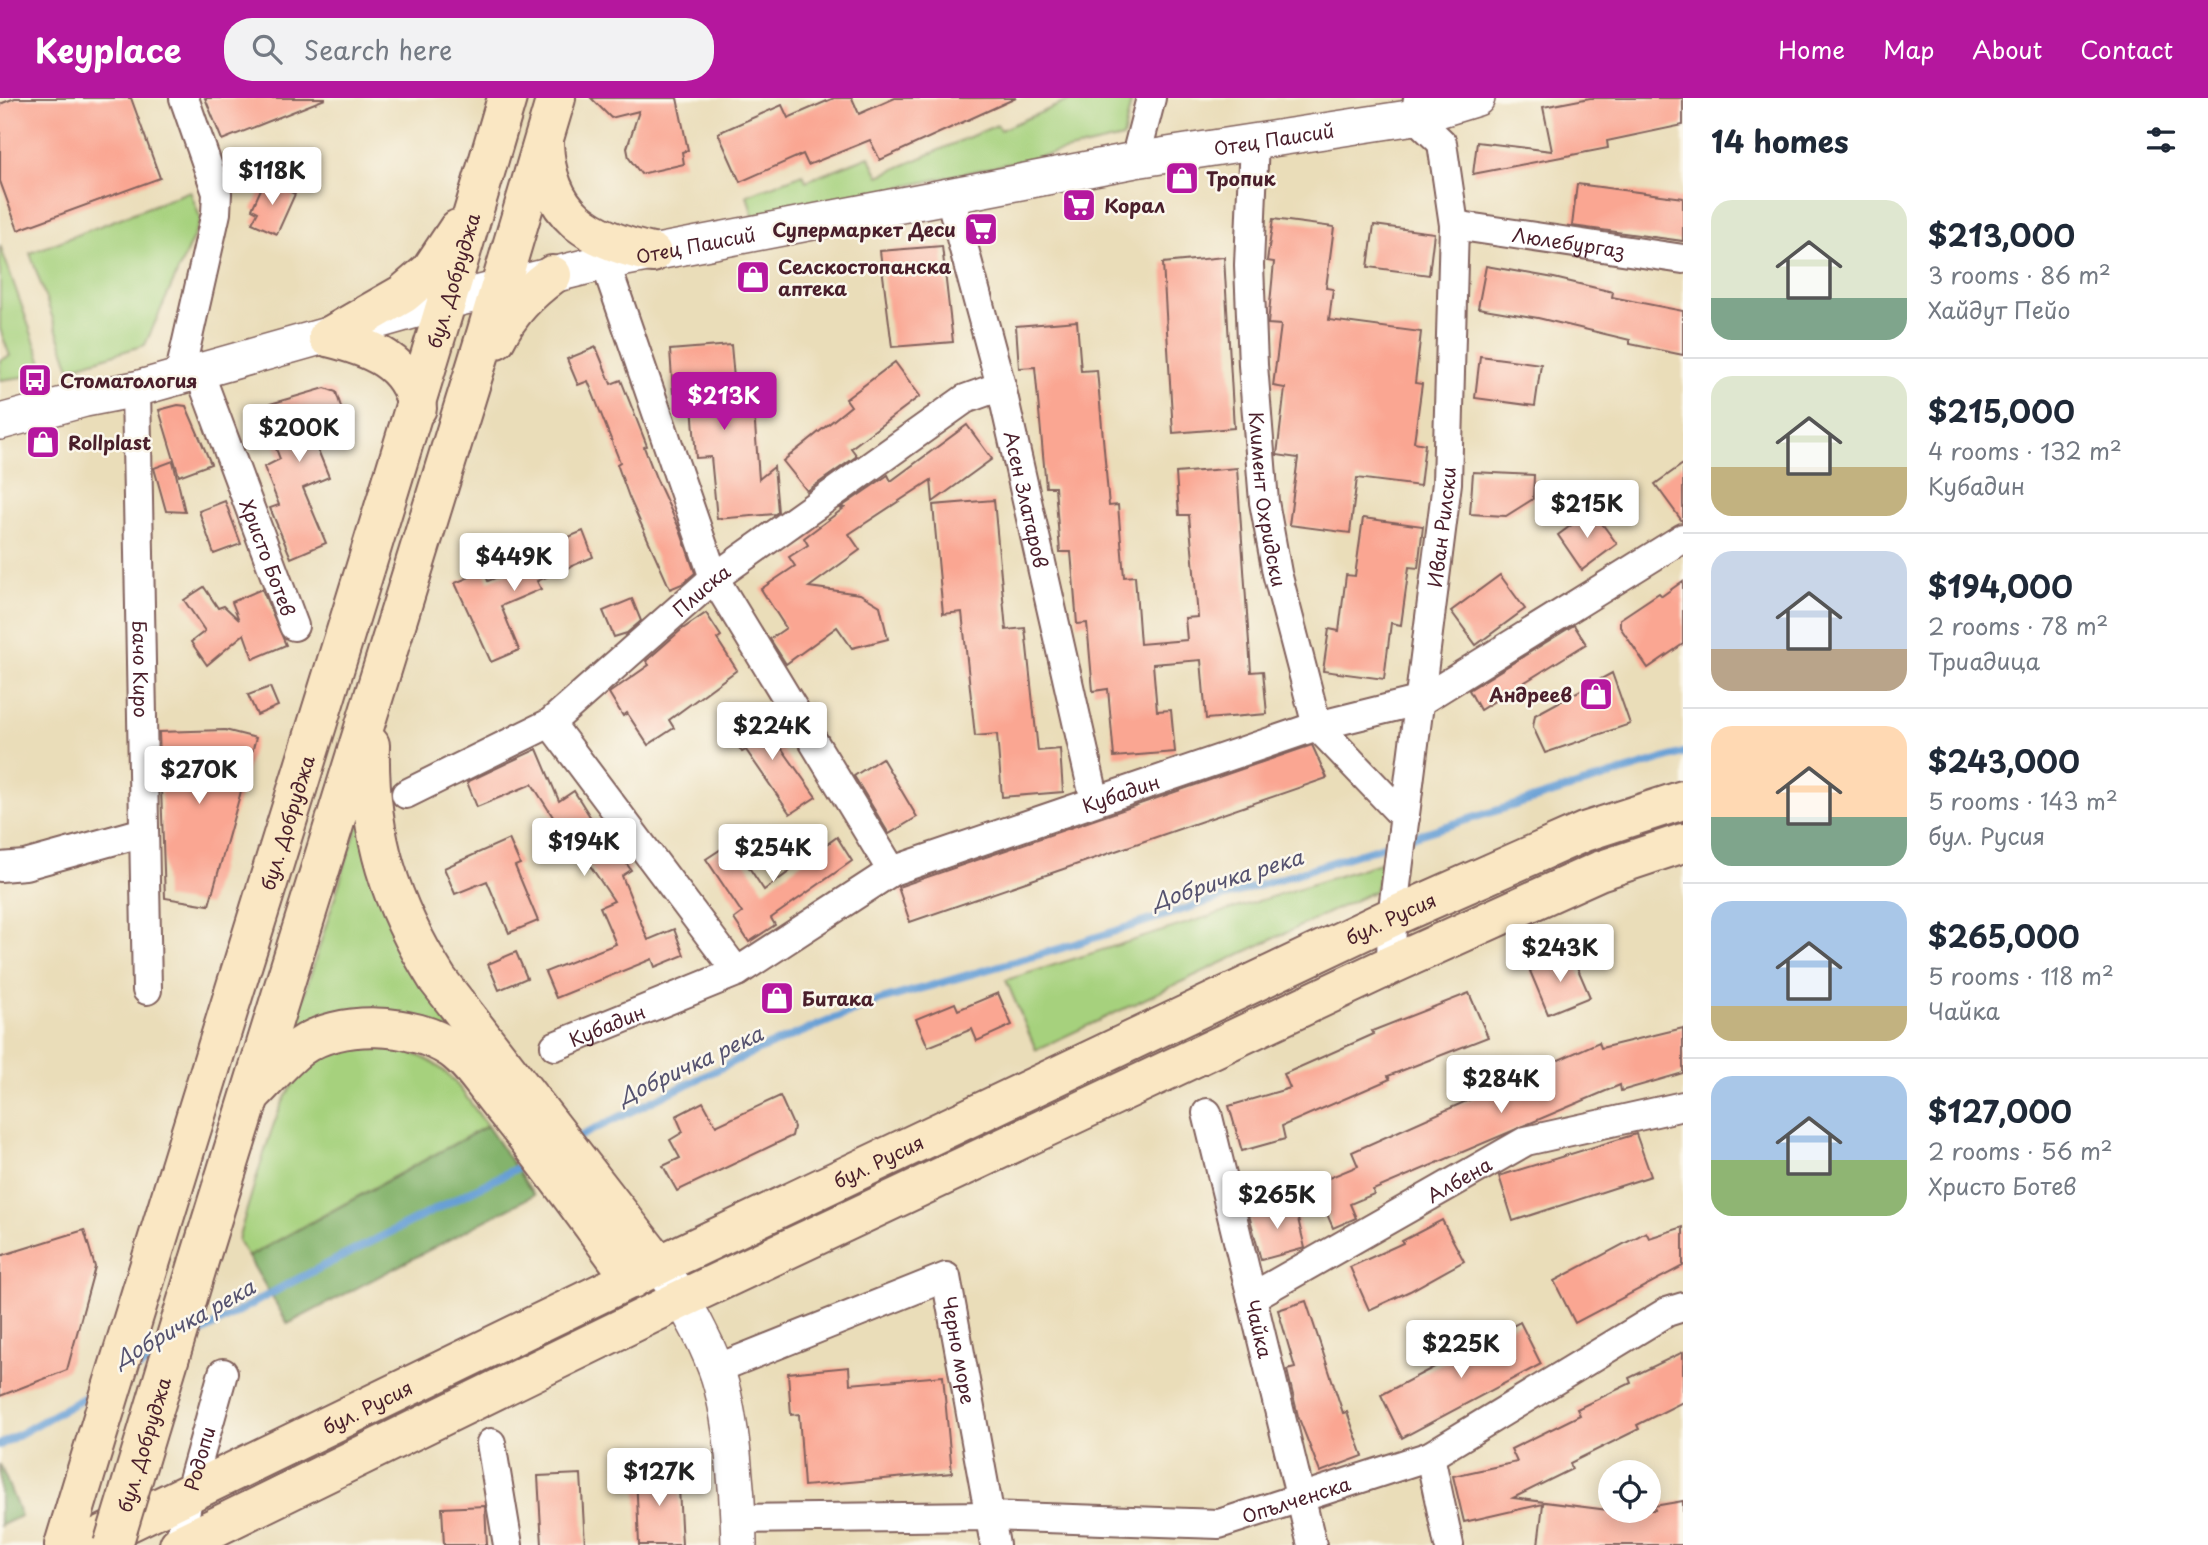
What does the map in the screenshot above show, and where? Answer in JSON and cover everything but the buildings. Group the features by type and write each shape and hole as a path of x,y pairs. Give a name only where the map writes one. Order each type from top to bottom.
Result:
{"main road":[{"name":"бул. Добруджа","path":"64,1545 417,408 508,98"},
{"name":"бул. Добруджа","path":"113,1545 556,98"},
{"path":"544,139 548,175 568,214 600,237 652,253"},
{"path":"328,337 403,295 429,271 460,226 489,159"},
{"path":"460,417 505,321 527,294 552,275"},
{"path":"328,337 361,346 398,366 414,390 417,408"},
{"path":"372,701 371,804 383,863 400,916 438,980 539,1130 645,1272"},
{"name":"бул. Русия","path":"82,1545 645,1272 1392,917 1584,832 1683,800"},
{"path":"179,1545 671,1305 1391,965 1599,871 1683,843"},
{"path":"253,1093 301,1046 353,1029 409,1030 454,1050 539,1130"},
{"path":"568,1168 601,1265 596,1286 585,1302"},
{"path":"585,1214 645,1272"}],"street":[{"path":"184,98 217,193 189,375"},
{"path":"1135,160 1151,98"},
{"name":"Отец Паисий","path":"0,422 189,375 448,301 605,262 1135,160 1477,98"},
{"name":"Иван Рилски","path":"1391,965 1392,917 1422,700 1447,483 1454,225 1442,142 1417,107"},
{"name":"Климент Охридски","path":"1254,140 1249,265 1264,502 1277,573 1317,726 1403,833"},
{"name":"Асен Златаров","path":"950,197 1000,386 1095,801"},
{"name":"Люлебургаз","path":"1454,225 1683,259"},
{"path":"605,262 715,578 892,871"},
{"name":"Христо Ботев","path":"189,375 294,626"},
{"name":"Плиска","path":"406,794 550,723 715,578 965,399 1000,386"},
{"name":"Бачо Киро","path":"136,389 147,990"},
{"name":"Отец Паисий","path":"0,400 85,399"},
{"name":"Кубадин","path":"555,1046 737,972 892,871 1317,726 1422,700 1683,538"},
{"path":"550,723 737,972"},
{"path":"0,867 25,865 144,832"},
{"name":"Албена","path":"1252,1297 1526,1141 1683,1106"},
{"name":"Чайка","path":"1207,1113 1312,1545"},
{"path":"645,1272 709,1354 725,1404 738,1532"},
{"name":"Черно море","path":"709,1354 946,1277 995,1545"},
{"name":"Опълченска","path":"738,1532 989,1516 1219,1524 1430,1455 1667,1312 1683,1307"},
{"name":"Родопи","path":"179,1545 189,1494 223,1373"},
{"path":"491,1444 508,1545"},
{"path":"1430,1455 1448,1545"}],"green space":[{"path":"1075,98 1132,98 1123,138 754,220 747,195 803,174 806,181 869,156 879,176 997,125 1000,130"},
{"path":"190,191 201,220 145,345 70,368 30,253"},
{"path":"0,245 46,374 0,380 0,360 10,356 0,329"},
{"path":"359,821 455,1029 292,1033"},
{"path":"1383,862 1375,891 1036,1050 1006,980"},
{"path":"371,1044 413,1054 441,1068 487,1126 248,1257 238,1240 270,1135 286,1096 297,1079 326,1055"},
{"path":"487,1126 534,1195 288,1324 248,1257"},
{"path":"0,1464 21,1516 0,1526"}],"waterway":[{"name":"Добричка река","path":"1408,838 1683,753"},
{"name":"Добричка река","path":"574,1139 758,1050 878,1001 1062,948 1396,842"},
{"name":"Добричка река","path":"189,1339 288,1284 531,1161"},
{"name":"Добричка река","path":"131,1372 156,1358"},
{"name":"Добричка река","path":"0,1445 98,1390"}],"place":[{"name":"Тропик","path":"1182,178"},
{"name":"Корал","path":"1079,205"},
{"name":"Супермаркет Деси","path":"981,229"},
{"name":"Селскостопанска аптека","path":"753,277"},
{"name":"Стоматология","path":"35,380"},
{"name":"Rollplast","path":"43,442"},
{"name":"Андреев","path":"1596,694"},
{"name":"Битака","path":"777,998"}]}
